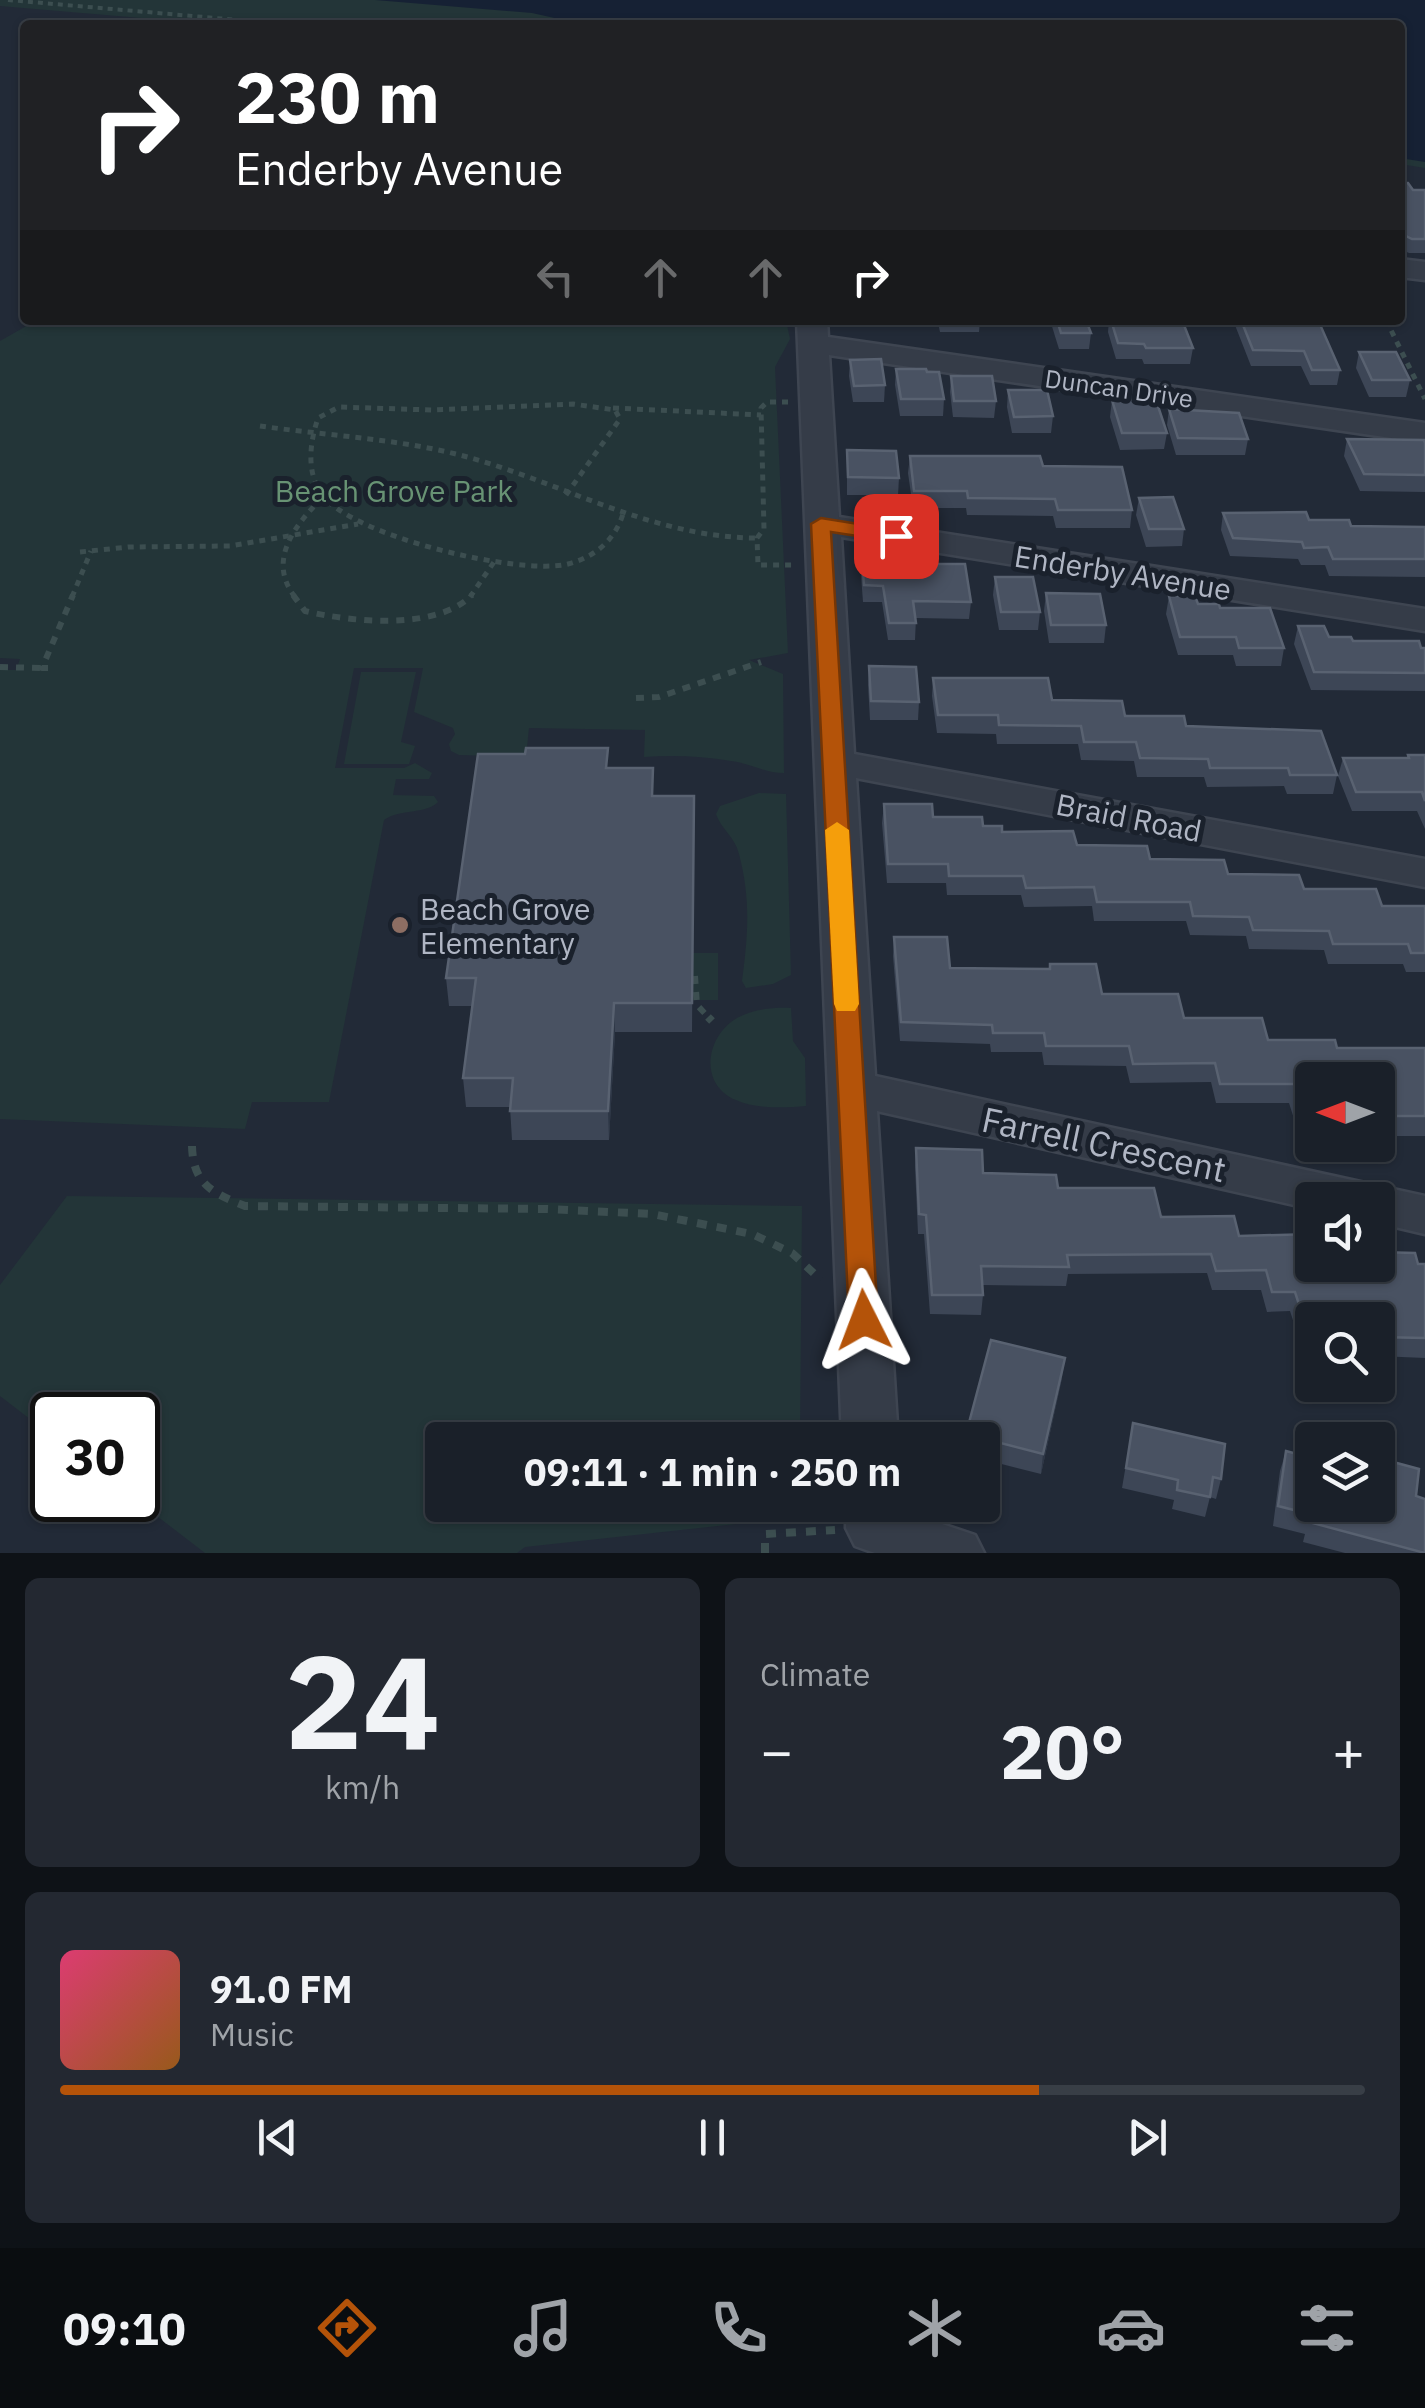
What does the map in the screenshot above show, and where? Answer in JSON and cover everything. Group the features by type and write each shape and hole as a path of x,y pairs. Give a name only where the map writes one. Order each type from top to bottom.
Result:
{"street":[{"path":"813,332 869,1422"},
{"name":"Duncan Drive","path":"813,332 1425,433"},
{"name":"Enderby Avenue","path":"821,524 1425,620"},
{"name":"Braid Road","path":"834,762 1425,873"},
{"name":"Farrell Crescent","path":"851,1088 1295,1186"},
{"path":"1395,1208 1425,1215"},
{"path":"885,1522 956,1553"}],"path":[{"path":"8,0 238,20"},
{"path":"1388,325 1425,399"},
{"path":"816,400 768,402 761,408 764,529 757,538 758,565 823,565"},
{"path":"623,514 619,531 605,546 562,565 494,562 359,524 323,497 312,459 312,433 322,413 338,407 432,410 573,404 761,415"},
{"path":"566,495 620,419 618,412 610,408"},
{"path":"260,426 408,445 474,459 623,514 730,538 757,538"},
{"path":"323,497 287,538 281,556 289,590 305,612 420,617 448,612 470,598 494,562"},
{"path":"80,552 230,546 359,524"},
{"path":"0,668 45,668 91,551"},
{"path":"636,698 659,697 761,662"},
{"path":"695,976 696,1005 712,1021"},
{"path":"192,1146 191,1168 206,1191 246,1206 631,1210 714,1224 762,1237 792,1251 821,1281"},
{"path":"765,1553 765,1534 842,1522"}],"green space":[{"path":"0,0 1425,0 1425,168 1405,165 1405,20 164,20 0,6"},
{"name":"Beach Grove Park","path":"28,325 787,325 790,339 775,367 788,653 749,660 783,674 784,773 709,758 644,757 645,730 529,728 526,757 459,755 451,751 449,744 455,734 453,728 414,712 423,668 354,668 335,768 404,768 415,763 432,773 429,779 396,779 393,795 434,796 438,802 384,820 329,1102 252,1102 245,1129 0,1119 0,670 16,670 20,659 0,658 0,341"},
{"path":"361,672 416,672 401,742 415,746 409,764 344,764"},
{"path":"759,793 786,794 791,975 773,984 746,988 742,981 747,918 743,871 737,848 716,814 720,806"},
{"path":"693,953 718,953 718,1000 692,1000"},
{"path":"791,1008 793,1041 805,1058 806,1106 752,1105 724,1093 711,1072 718,1036 743,1015"},
{"path":"67,1196 802,1206 800,1422 425,1422 425,1522 754,1522 525,1547 517,1553 205,1553 160,1518 160,1392 30,1392 30,1419 0,1396 0,1285"}],"water":[{"path":"375,0 1425,0 1425,162 1405,159 1405,20 564,20 532,13"}],"building":[{"path":"1405,183 1413,190 1425,190 1425,239 1405,236"},
{"path":"1059,325 1088,325 1091,333 1061,333"},
{"path":"1113,325 1184,325 1193,348 1146,348 1144,344 1118,343"},
{"path":"1243,325 1320,325 1340,370 1312,370 1304,351 1253,350"},
{"path":"1359,352 1396,352 1410,380 1372,380"},
{"path":"881,359 885,385 854,386 850,360"},
{"path":"896,369 939,372 944,399 901,399"},
{"path":"951,376 992,376 996,401 954,401"},
{"path":"1008,390 1047,390 1053,416 1014,417"},
{"path":"1112,400 1156,400 1167,433 1122,433"},
{"path":"1169,409 1239,413 1248,439 1178,438"},
{"path":"1347,439 1424,440 1425,475 1364,474"},
{"path":"847,450 896,451 899,478 848,477"},
{"path":"910,456 1040,456 1043,466 1122,467 1132,510 1058,510 1055,499 968,498 967,491 914,491"},
{"path":"1173,497 1184,529 1149,529 1139,498"},
{"path":"1306,512 1309,520 1349,520 1351,526 1425,527 1425,559 1333,559 1328,547 1304,548 1302,542 1233,538 1223,513"},
{"path":"861,545 906,546 908,564 965,564 971,602 913,601 916,623 889,623 883,586 864,585"},
{"path":"995,577 1033,577 1040,612 1001,612"},
{"path":"1046,593 1100,594 1106,625 1051,625"},
{"path":"1169,596 1195,596 1198,604 1219,604 1220,608 1270,608 1284,648 1239,648 1236,637 1180,637"},
{"path":"1298,626 1324,626 1329,637 1351,637 1353,641 1419,641 1421,648 1425,648 1425,673 1314,672"},
{"path":"869,666 916,667 919,702 871,701"},
{"path":"933,678 1048,678 1052,700 1122,701 1125,716 1184,716 1186,726 1321,731 1337,775 1290,775 1288,768 1210,768 1208,759 1140,758 1136,742 1084,742 1081,726 999,725 998,715 938,715"},
{"path":"526,748 608,748 606,768 653,768 652,796 694,796 692,1003 614,1003 608,1111 510,1111 513,1078 463,1078 476,978 446,978 478,754 525,754"},
{"path":"1408,755 1425,755 1425,801 1422,792 1356,792 1343,758 1409,758"},
{"path":"884,804 932,804 933,817 982,817 983,826 1002,826 1002,832 1073,831 1077,845 1147,846 1150,859 1224,860 1228,874 1299,875 1304,889 1376,889 1382,906 1425,906 1425,953 1411,953 1408,944 1333,944 1329,931 1253,930 1249,917 1193,916 1190,902 1097,902 1094,887 1026,888 1023,876 949,876 948,864 888,864"},
{"path":"894,937 947,937 950,968 1050,969 1050,964 1096,964 1102,994 1178,994 1184,1018 1262,1018 1268,1040 1335,1040 1337,1048 1425,1048 1425,1116 1395,1116 1395,1062 1295,1062 1295,1088 1294,1084 1220,1084 1215,1063 1133,1064 1129,1046 1046,1046 1044,1033 993,1033 992,1025 901,1022"},
{"path":"916,1148 982,1150 983,1173 1056,1175 1058,1188 1154,1188 1161,1217 1234,1216 1239,1236 1295,1234 1295,1282 1395,1282 1395,1252 1415,1253 1418,1264 1425,1264 1425,1338 1395,1337 1395,1302 1298,1302 1295,1292 1272,1292 1266,1270 1216,1271 1211,1254 1067,1255 1069,1267 981,1266 983,1295 932,1295 926,1215 919,1214"},
{"path":"991,1340 1065,1358 1043,1454 1000,1443 1000,1422 969,1422"},
{"path":"1133,1423 1225,1444 1221,1479 1213,1477 1210,1497 1177,1490 1178,1480 1126,1468"},
{"path":"1286,1451 1295,1453 1295,1510 1278,1506"},
{"path":"1395,1463 1419,1469 1416,1496 1425,1499 1425,1553 1309,1522 1395,1522"}],"slow traffic":[{"path":"837,830 846,1004"}],"place":[{"name":"Beach Grove Elementary","path":"400,925"}],"route":[{"path":"864,1320 821,524 896,536"}]}
